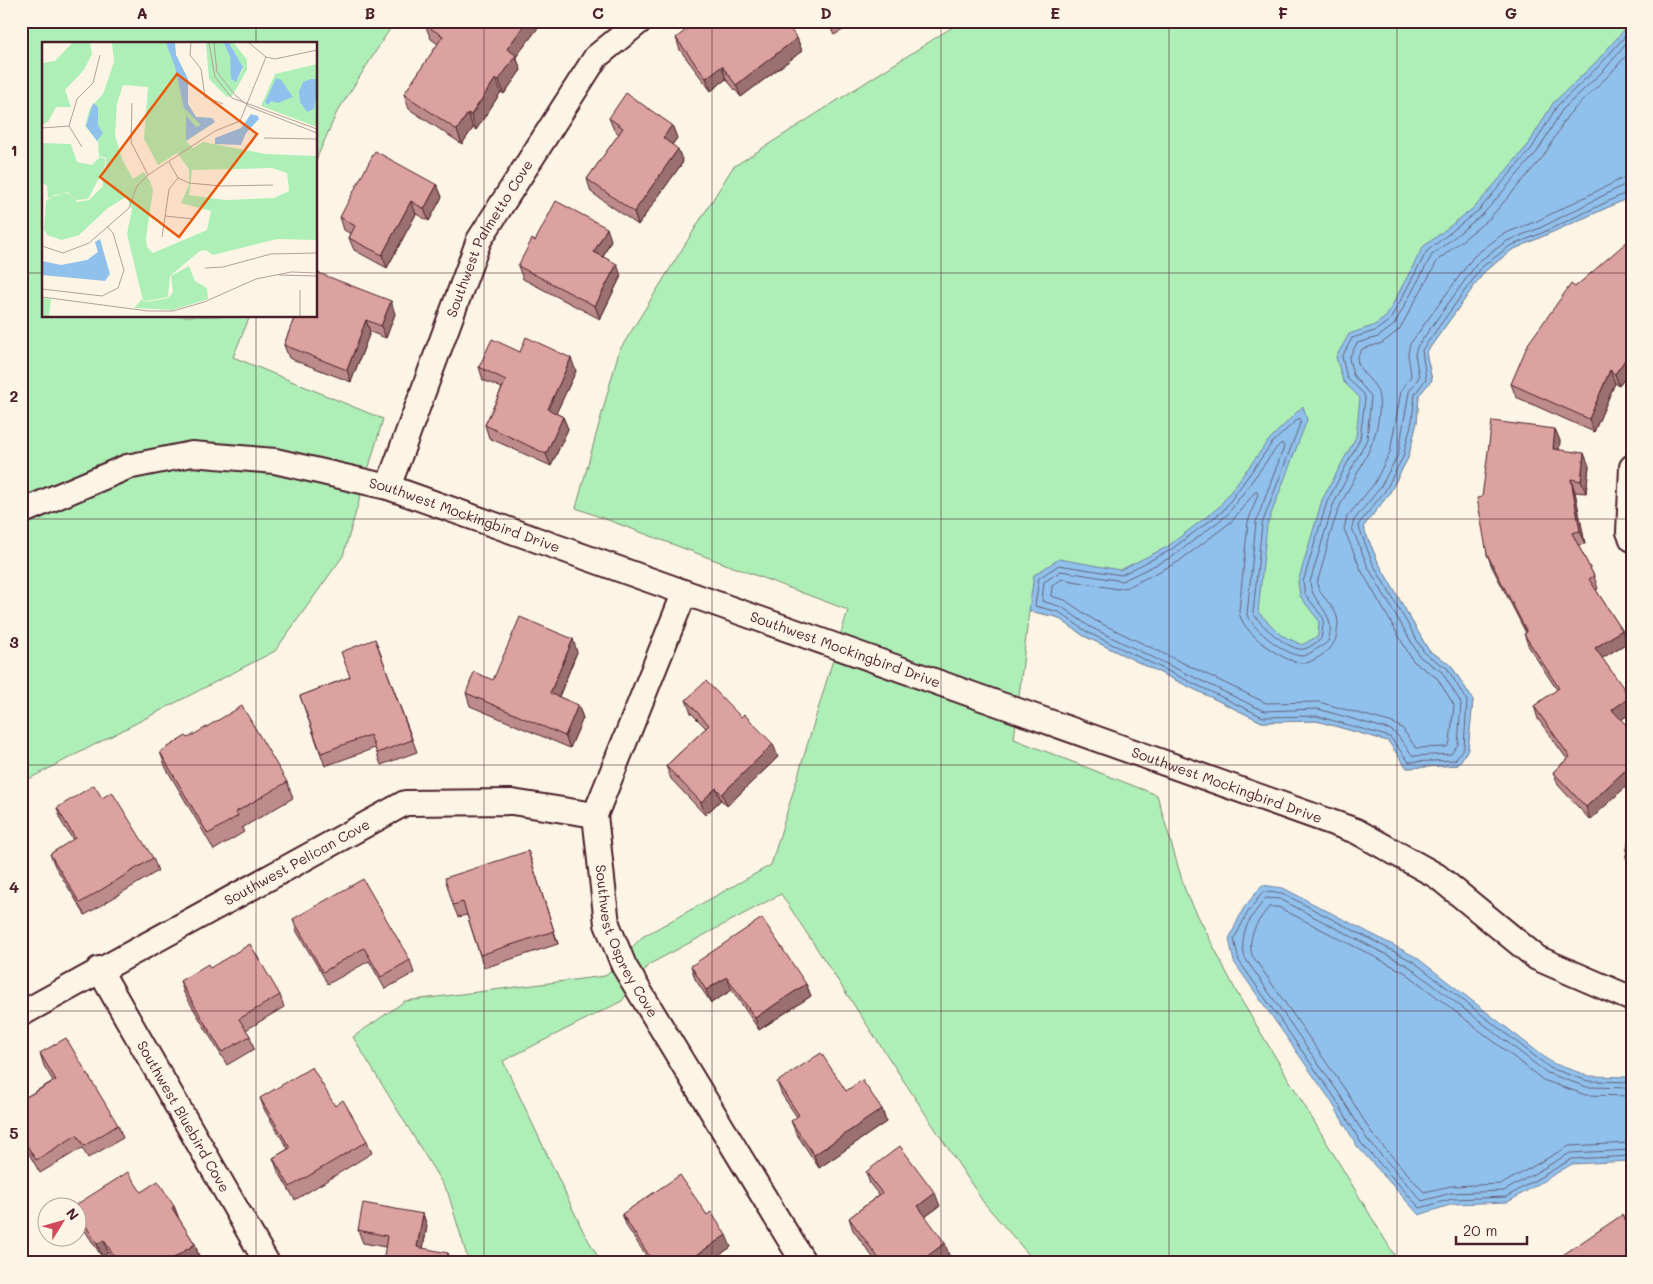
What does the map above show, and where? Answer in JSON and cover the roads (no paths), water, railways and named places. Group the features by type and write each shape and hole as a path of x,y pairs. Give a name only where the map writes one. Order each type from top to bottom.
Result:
{"street":[{"name":"Southwest Palmetto Cove","path":"388,487 478,240 596,58 640,21"},
{"name":"Southwest Mockingbird Drive","path":"21,512 127,467 192,454 275,461 388,487 576,552 684,594 1356,831 1437,876 1537,958 1632,1000"},
{"path":"1632,467 1629,532 1632,540"},
{"name":"Southwest Osprey Cove","path":"684,594 595,815 607,924 624,966 804,1263"},
{"name":"Southwest Pelican Cove","path":"21,1014 405,803 512,802 595,815"},
{"name":"Southwest Bluebird Cove","path":"99,970 267,1263"}],"water":[{"path":"1632,21 1632,193 1622,201 1512,250 1485,271 1426,353 1432,380 1419,395 1417,422 1408,458 1389,494 1363,527 1378,562 1429,651 1450,664 1473,700 1468,749 1458,765 1407,768 1388,741 1317,721 1262,722 1084,636 1057,617 1029,611 1034,575 1059,559 1120,570 1167,547 1219,507 1269,440 1303,406 1307,420 1267,525 1258,612 1281,635 1302,645 1318,636 1319,621 1300,596 1298,582 1322,500 1356,437 1360,398 1343,381 1336,357 1349,334 1373,326 1386,317 1423,247 1476,206 1528,145 1553,103 1596,62"},
{"path":"1262,885 1283,888 1416,957 1552,1063 1589,1076 1632,1077 1632,1161 1572,1164 1508,1202 1453,1204 1419,1215 1357,1146 1331,1101 1234,962 1229,939 1243,909"}]}
